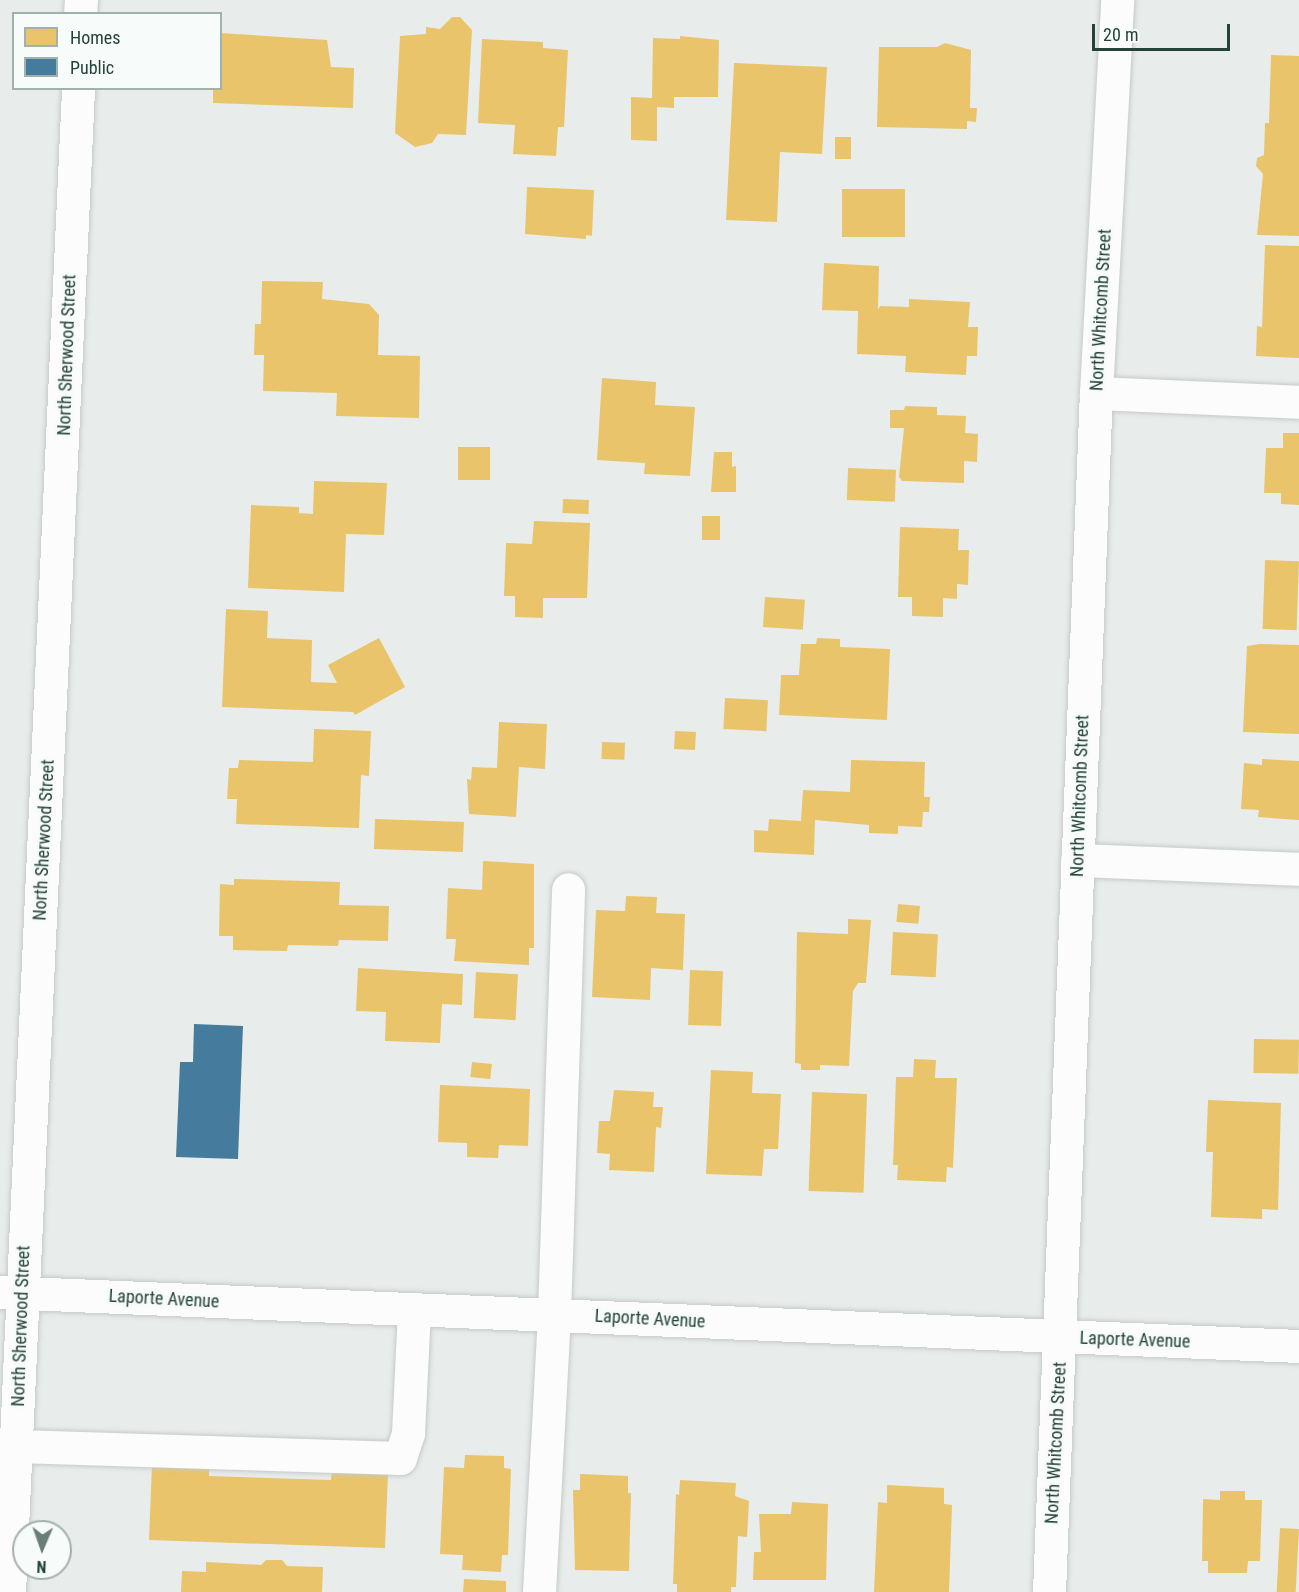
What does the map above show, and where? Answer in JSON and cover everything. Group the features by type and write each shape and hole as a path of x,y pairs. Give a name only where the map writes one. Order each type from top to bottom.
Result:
{"street":[{"name":"North Whitcomb Street","path":"1049,1592 1061,1337 1096,393 1117,0"},
{"name":"North Sherwood Street","path":"9,1592 16,1446 11,1292 63,458 78,90"},
{"path":"1096,393 1299,402"},
{"path":"1077,860 1299,869"},
{"path":"539,1592 554,1314 568,889"},
{"name":"Laporte Avenue","path":"11,1292 1299,1346"},
{"path":"16,1446 400,1458 408,1433 414,1309"}],"building: Homes":[{"path":"452,17 460,17 472,30 466,135 438,134 432,143 415,147 395,133 400,36 426,34 426,27 440,29"},
{"path":"222,33 327,40 331,67 354,68 353,108 213,103 213,90 222,90"},
{"path":"680,36 719,40 718,97 674,97 674,108 657,107 657,141 631,140 631,97 652,98 653,38 680,39"},
{"path":"482,39 543,42 543,48 568,50 564,127 558,127 556,156 513,154 515,125 478,123"},
{"path":"945,43 971,50 970,108 977,108 976,122 967,121 967,129 877,127 879,47 937,47"},
{"path":"1271,55 1299,56 1299,236 1257,235 1263,174 1256,166 1257,158 1264,155 1265,123 1269,123"},
{"path":"734,63 827,67 822,154 780,152 777,222 726,220"},
{"path":"835,137 851,137 851,159 835,159"},
{"path":"527,187 594,190 592,236 586,235 586,239 525,234"},
{"path":"842,189 905,189 905,237 842,237"},
{"path":"1265,245 1299,246 1299,358 1256,356 1257,326 1262,327"},
{"path":"824,263 879,266 878,310 880,306 909,307 909,299 970,302 968,327 978,327 977,356 967,356 966,375 905,372 906,356 857,354 858,311 822,310"},
{"path":"262,281 323,282 322,299 369,304 379,315 378,355 420,356 419,418 336,416 337,393 263,391 264,355 254,355 255,324 261,324"},
{"path":"602,378 656,382 655,405 695,407 690,476 644,474 645,463 597,460"},
{"path":"905,406 937,407 937,415 966,416 965,433 978,434 977,462 964,461 964,483 902,481 899,477 904,428 890,428 890,410 904,410"},
{"path":"1283,433 1299,433 1299,505 1281,504 1281,493 1264,493 1266,448 1283,448"},
{"path":"458,447 490,447 490,480 458,480"},
{"path":"714,452 732,452 732,467 736,466 736,492 711,492"},
{"path":"848,468 896,470 895,502 847,500"},
{"path":"314,481 387,483 384,535 346,534 344,592 248,588 251,505 299,507 299,513 313,514"},
{"path":"563,499 589,500 588,514 563,513"},
{"path":"702,516 720,516 720,540 702,540"},
{"path":"534,521 590,523 587,598 543,598 543,618 515,617 515,596 504,596 506,543 532,544"},
{"path":"900,527 959,529 958,550 969,550 968,585 957,584 957,599 943,598 943,617 912,616 912,597 898,597"},
{"path":"1265,560 1299,561 1297,630 1263,629"},
{"path":"765,597 805,600 803,630 763,627"},
{"path":"226,609 268,611 267,638 312,640 311,682 337,683 328,665 379,638 405,687 355,715 353,712 222,707"},
{"path":"817,638 840,639 840,647 890,649 887,720 779,715 781,675 799,675 801,644 816,644"},
{"path":"1299,645 1299,734 1243,732 1247,646"},
{"path":"725,698 768,700 766,731 723,729"},
{"path":"499,722 547,724 545,769 519,767 516,817 469,814 467,779 471,780 472,767 497,768"},
{"path":"314,729 371,731 369,776 361,775 359,828 236,824 237,799 227,799 229,768 238,768 239,760 313,762"},
{"path":"675,731 696,732 695,750 674,749"},
{"path":"602,742 625,743 624,760 601,759"},
{"path":"1262,759 1299,761 1299,820 1258,817 1259,810 1241,809 1244,763 1262,765"},
{"path":"851,760 925,762 924,797 930,797 929,812 923,812 922,827 898,826 898,834 869,833 869,825 815,820 814,855 754,852 754,830 768,831 769,819 801,821 803,790 850,792"},
{"path":"375,819 464,822 463,852 374,849"},
{"path":"483,861 534,864 534,948 529,948 529,965 454,961 456,939 446,939 448,888 482,890"},
{"path":"234,879 340,882 339,905 389,906 388,941 339,940 338,946 288,945 287,951 233,950 233,936 219,936 220,884 234,885"},
{"path":"626,896 657,897 656,913 685,914 683,970 651,968 650,1000 592,997 596,910 625,911"},
{"path":"898,904 920,906 918,924 896,922"},
{"path":"848,919 871,920 866,983 858,983 853,991 849,1066 820,1065 820,1070 801,1070 801,1064 795,1063 797,932 848,934"},
{"path":"893,932 938,934 936,977 891,975"},
{"path":"358,968 463,974 462,1005 442,1004 440,1043 385,1041 386,1012 356,1011"},
{"path":"690,970 723,971 721,1026 688,1025"},
{"path":"476,972 518,974 516,1020 474,1018"},
{"path":"1254,1039 1299,1040 1298,1074 1253,1073"},
{"path":"914,1059 936,1060 935,1078 957,1078 953,1168 947,1167 946,1182 897,1180 898,1165 893,1165 896,1077 913,1077"},
{"path":"472,1062 492,1064 490,1079 470,1077"},
{"path":"711,1070 753,1072 752,1093 781,1094 778,1149 764,1149 762,1176 706,1174"},
{"path":"440,1085 530,1089 528,1146 499,1145 498,1158 467,1157 467,1143 438,1142"},
{"path":"614,1090 654,1092 653,1107 663,1107 661,1128 656,1127 654,1172 609,1170 610,1154 597,1153 599,1121 610,1121"},
{"path":"812,1092 867,1094 864,1193 809,1191"},
{"path":"1208,1100 1281,1103 1278,1210 1262,1209 1262,1219 1211,1217 1213,1152 1206,1152"},
{"path":"465,1455 504,1456 504,1468 511,1469 508,1555 502,1555 501,1572 462,1570 463,1555 440,1554 444,1467 464,1468"},
{"path":"152,1465 209,1467 209,1476 331,1480 332,1471 388,1473 385,1548 149,1540"},
{"path":"580,1474 628,1476 628,1493 631,1493 629,1571 575,1570 573,1490 580,1490"},
{"path":"680,1480 736,1483 735,1496 749,1501 747,1537 738,1536 736,1587 731,1587 731,1592 677,1592 677,1584 673,1584 676,1494 679,1495"},
{"path":"887,1485 944,1488 944,1504 952,1505 949,1592 874,1592 878,1502 887,1503"},
{"path":"1220,1491 1245,1491 1245,1500 1262,1500 1260,1561 1248,1561 1247,1573 1208,1573 1208,1561 1202,1561 1203,1499 1220,1500"},
{"path":"792,1502 828,1504 826,1580 753,1580 754,1552 761,1552 759,1514 791,1514"},
{"path":"1280,1528 1299,1529 1296,1592 1277,1592"},
{"path":"266,1560 282,1560 287,1566 323,1567 322,1592 181,1592 182,1571 206,1572 206,1562 261,1565"},
{"path":"464,1579 506,1581 506,1592 463,1592"}],"building: Public":[{"path":"194,1024 243,1026 238,1159 176,1157 180,1062 193,1062"}]}
